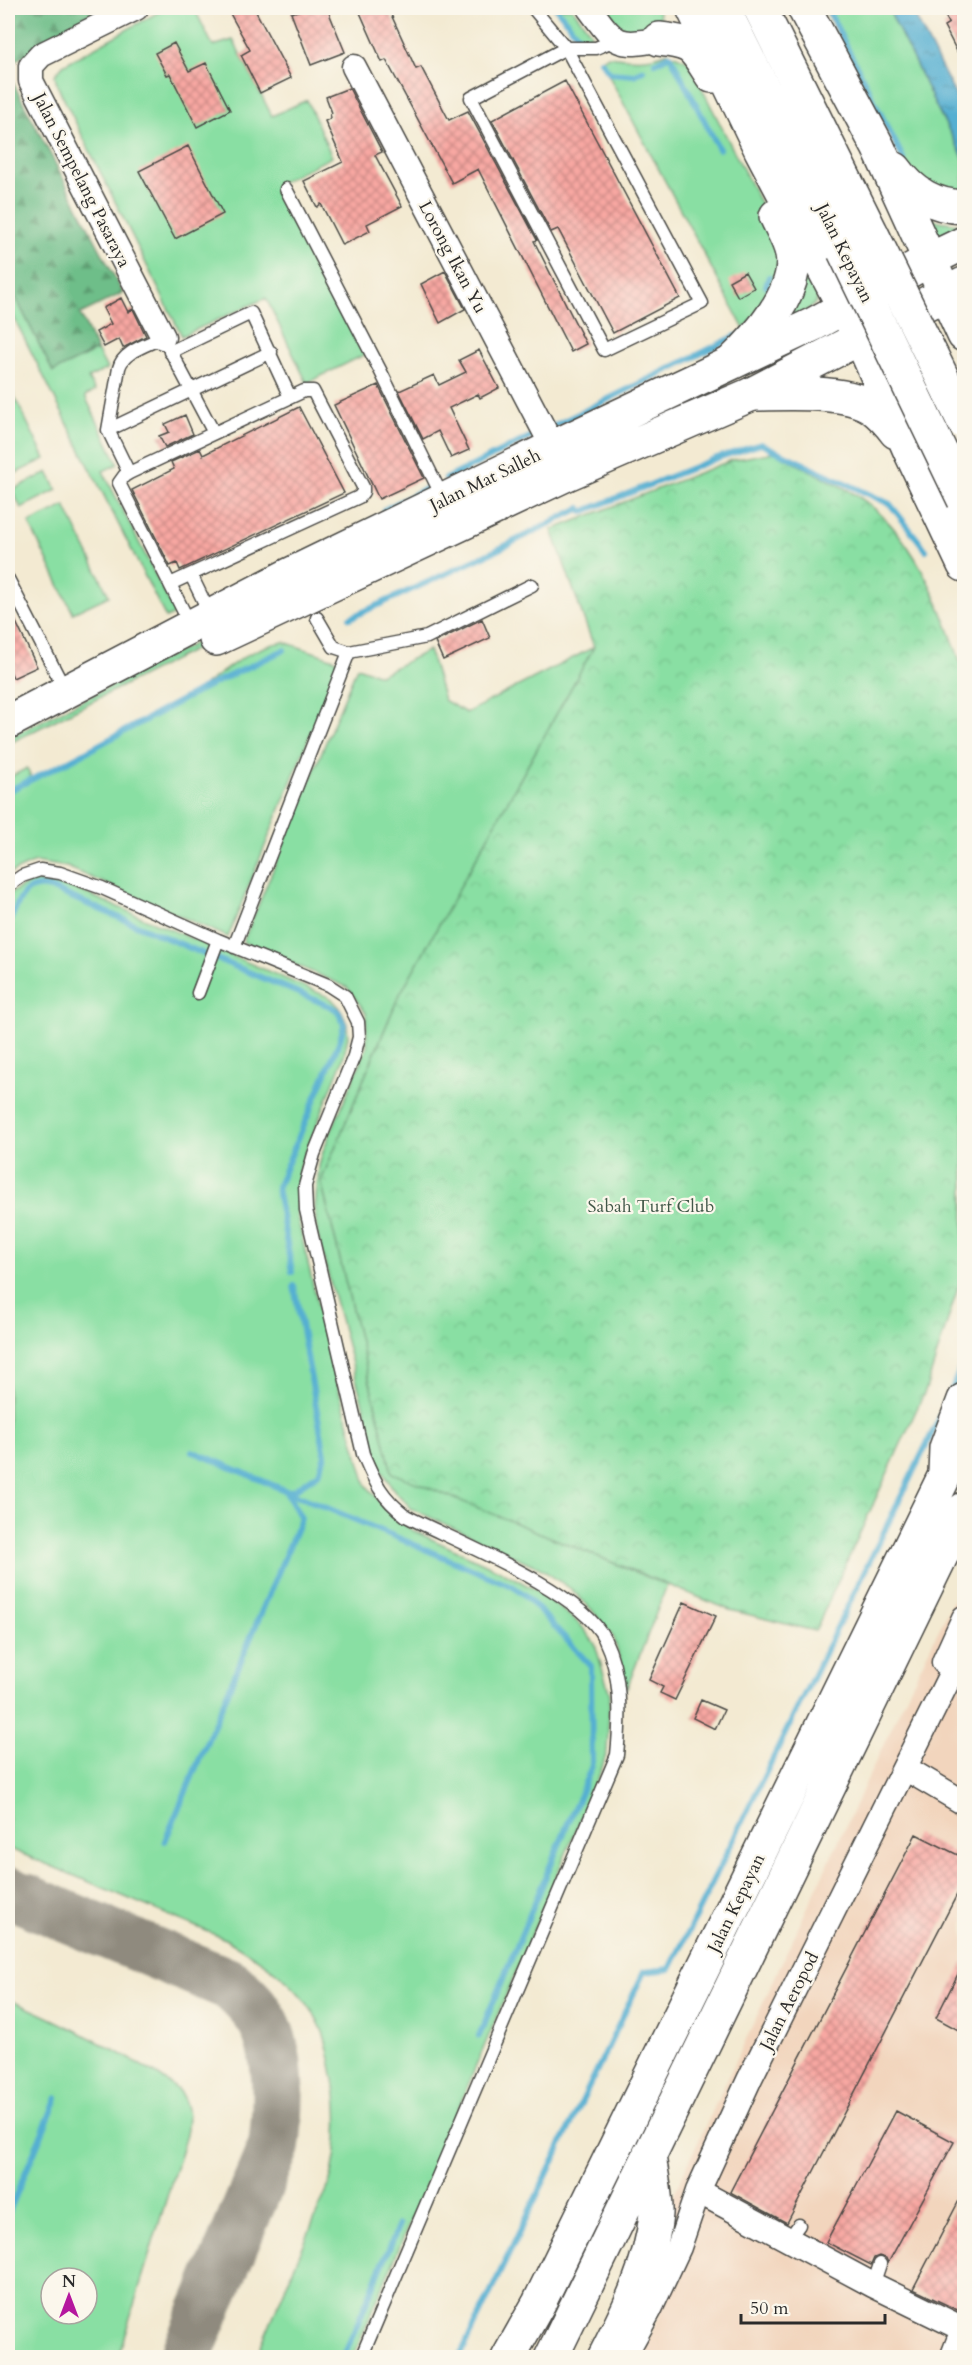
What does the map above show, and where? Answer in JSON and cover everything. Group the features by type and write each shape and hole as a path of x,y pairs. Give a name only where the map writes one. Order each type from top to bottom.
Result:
{"main road":[{"path":"659,39 672,28 674,14 672,8"},
{"path":"693,8 762,150 861,339 910,451 964,565"},
{"name":"Jalan Kepayan","path":"723,8 939,443 964,500"},
{"name":"Jalan Kepayan","path":"760,8 964,422"},
{"path":"804,8 878,147 929,260 956,289 964,335"},
{"path":"659,39 692,46 713,77 728,78"},
{"path":"878,147 904,181 920,196 947,207 964,207"},
{"path":"732,362 747,348 778,308 790,283 792,255 758,177 762,150"},
{"name":"Jalan Mat Salleh","path":"8,722 289,575 845,308 929,260 964,243"},
{"name":"Jalan Mat Salleh","path":"8,746 119,687 297,616 330,596 567,474 752,394 956,289"},
{"path":"752,394 813,393 848,399 872,407 891,425 910,451"},
{"path":"945,1475 946,1448 964,1401"},
{"name":"Jalan Kepayan","path":"508,2358 539,2303 945,1475 964,1449"},
{"name":"Jalan Kepayan","path":"551,2358 964,1509"},
{"path":"604,2358 640,2280 650,2248 656,2212 649,2155"}],"street":[{"name":"Jalan Sempelang Pasaraya","path":"136,8 41,55 31,66 31,81 167,344"},
{"path":"589,8 615,40 628,44 659,39"},
{"name":"Lorong Ikan Yu","path":"354,67 553,447"},
{"path":"928,1721 929,1699 964,1618"},
{"name":"Jalan Aeropod","path":"623,2358 650,2309 679,2247 698,2191 750,2078 964,1648"},
{"path":"905,1768 964,1803"},
{"path":"698,2191 794,2232 876,2274 964,2328 952,2358"}],"lane":[{"path":"533,8 566,48 702,303 604,350 471,98 566,48 596,48 615,40"},
{"path":"286,189 441,494 446,499"},
{"path":"129,474 108,430 121,361 125,356 167,344 251,313 290,397"},
{"path":"167,344 214,433"},
{"path":"108,430 271,352"},
{"path":"170,584 359,497 363,492 363,487 313,391 304,391 214,433 124,476 119,483 170,584 201,622"},
{"path":"190,575 201,622"},
{"path":"8,579 66,691"},
{"path":"330,596 297,616 334,647 349,652 427,637 532,585"},
{"path":"234,947 349,652"},
{"path":"8,886 22,876 40,870 60,873 112,892 234,947 328,985 345,996 358,1022 359,1037 354,1056 321,1136 305,1186 306,1210 363,1454 379,1490 389,1504 406,1516 546,1585 591,1620 603,1636 610,1653 619,1696 620,1724 617,1755 361,2358"},
{"path":"198,993 218,940"}],"shaded area":[{"path":"964,1578 964,2357 639,2358 660,2315 671,2200 903,1703"}],"green space":[{"path":"8,8 121,8 16,60 8,71"},
{"path":"166,8 194,8 213,46 233,40 272,116 307,100 332,157 277,184 366,354 307,383 266,298 182,336 57,85 55,75 63,65"},
{"path":"556,8 572,8 591,33 589,39 584,43"},
{"path":"606,8 658,8 661,23 652,29 636,33 623,28"},
{"path":"824,8 888,8 964,159 964,202 912,181"},
{"path":"668,52 688,61 773,228 781,256 768,301 744,329 601,61 608,56 639,59"},
{"path":"8,73 123,293 80,314 97,350 53,372 8,282"},
{"path":"925,216 964,225 964,234 930,247"},
{"path":"806,264 815,286 817,299 809,309 787,320"},
{"path":"8,282 53,372 97,350 107,369 88,378 95,391 85,396 118,464 103,471 175,614 166,618 8,306"},
{"path":"8,383 45,459 8,477"},
{"name":"Sabah Turf Club","path":"774,452 856,495 877,511 895,530 911,551 936,598 964,672 964,1269 926,1389 815,1631 730,1610 392,1473 321,1181 398,998 594,647 552,530 732,460"},
{"path":"48,472 57,490 21,508 12,490"},
{"path":"65,506 109,596 73,613 29,523"},
{"path":"255,613 257,618 8,744 8,738"},
{"path":"284,642 340,661 228,937 67,867 35,862 8,874 8,778 27,768 31,778 182,700 256,650"},
{"path":"594,647 398,998 321,1181 392,1472 667,1585 627,1688 614,1638 592,1610 571,1589 538,1567 412,1509 394,1490 380,1468 317,1233 315,1208 319,1166 324,1148 367,1047 366,1013 347,987 243,942 357,667 380,675 429,650 444,700 466,713"},
{"path":"32,881 62,884 97,898 331,998 340,1008 347,1024 348,1037 343,1059 299,1169 297,1216 331,1362 366,1485 391,1515 412,1530 507,1574 539,1592 580,1624 595,1644 610,1695 607,1751 602,1768 353,2357 256,2357 329,2185 337,2146 337,2107 329,2052 317,2019 307,2004 296,1990 268,1966 223,1938 8,1848 8,899 11,893"},
{"path":"8,2000 71,2028 127,2057 170,2084 181,2094 186,2105 188,2116 185,2138 118,2357 8,2357"}],"water":[{"path":"888,8 911,8 964,112 964,159 937,108"}],"building":[{"path":"227,8 254,8 291,78 260,93 241,55 250,50"},
{"path":"307,8 327,8 345,52 311,65 291,13"},
{"path":"358,8 388,8 416,69 421,67 449,120 468,111 537,240 534,241 586,344 571,352 478,169 452,183 386,60 382,62"},
{"path":"956,8 964,8 964,65 944,26 949,23 944,14"},
{"path":"174,43 189,71 206,63 230,110 197,127 170,74 167,75 155,53"},
{"path":"565,81 680,298 613,333 558,229 551,232 492,120"},
{"path":"349,88 382,152 375,155 402,206 367,224 370,231 342,245 321,204 317,207 304,181 343,162 325,121 331,118 332,113 326,97"},
{"path":"188,146 223,214 175,239 139,171"},
{"path":"445,271 465,309 440,323 421,284"},
{"path":"745,272 754,288 738,297 729,281"},
{"path":"121,298 128,312 133,309 146,336 123,348 119,339 104,347 96,332 111,324 103,308"},
{"path":"479,350 499,388 480,398 478,394 449,408 469,450 451,458 438,431 423,439 399,391 434,375 439,385 466,372 459,360"},
{"path":"378,385 424,478 379,499 334,405"},
{"path":"299,407 344,493 180,570 177,563 170,566 132,490 174,469 171,462 200,449 203,455"},
{"path":"185,415 193,434 165,447 159,436 169,432 165,424"},
{"path":"8,605 37,667 13,678 8,666"},
{"path":"482,619 490,638 443,660 435,642"},
{"path":"684,1602 716,1616 675,1700 660,1693 663,1687 649,1680"},
{"path":"701,1700 724,1710 715,1729 693,1718"},
{"path":"916,1834 964,1858 964,1881 787,2223 730,2192"},
{"path":"964,1962 964,2033 936,2018"},
{"path":"896,2111 954,2142 888,2263 886,2258 879,2256 874,2258 871,2265 826,2242"},
{"path":"964,2191 964,2313 913,2289"}],"waterway":[{"path":"556,8 584,43"},
{"path":"827,8 904,160"},
{"path":"655,63 670,55 719,149"},
{"path":"601,61 610,73 634,75 643,70"},
{"path":"766,286 769,277"},
{"path":"554,426 736,336"},
{"path":"446,479 536,434"},
{"path":"350,618 495,551 580,508 582,512 717,458 761,444 890,504 926,550"},
{"path":"384,510 429,487"},
{"path":"8,791 71,760 208,686 284,650"},
{"path":"8,925 18,902 27,891 33,888 50,888 204,954"},
{"path":"217,959 332,1007 338,1011 344,1025 340,1040 277,1188 292,1272"},
{"path":"165,1841 301,1518 286,1492 294,1490 319,1473 325,1455 294,1286"},
{"path":"950,1394 964,1359"},
{"path":"459,2358 644,1972 670,1969 941,1415"},
{"path":"192,1451 512,1586 524,1594 591,1666 592,1766 479,2036"},
{"path":"8,2214 57,2098"},
{"path":"343,2358 399,2225"}],"taxiway":[{"path":"8,1892 231,1985 254,2008 265,2025 276,2069 277,2116 274,2146 185,2358"}]}
